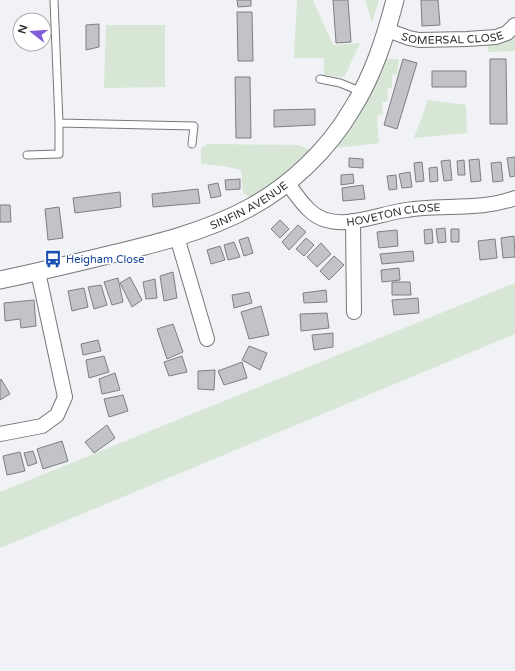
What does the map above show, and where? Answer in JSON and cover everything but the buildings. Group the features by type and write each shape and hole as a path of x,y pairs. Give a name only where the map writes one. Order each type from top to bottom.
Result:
{"street":[{"name":"SINFIN AVENUE","path":"0,280 145,247 177,237 211,225 249,208 287,183 309,163 337,132 352,110 362,92 379,52 395,0"},
{"name":"SOMERSAL CLOSE","path":"387,30 419,40 481,38 501,36 507,33 515,25"},
{"name":"HOVETON CLOSE","path":"287,183 310,211 318,217 335,222 354,221 402,210 477,206 498,203 515,198"},
{"path":"354,221 354,312"},
{"path":"177,237 207,339"},
{"path":"0,434 42,426 56,415 65,397 38,272"}],"lane":[{"path":"27,155 59,154 54,0"},
{"path":"320,79 340,83 362,92"},
{"path":"58,123 194,126 192,144"}],"green space":[{"path":"297,0 313,0 333,45 360,43 345,76 339,77 324,75 324,58 294,58"},
{"path":"365,0 379,0 372,22"},
{"path":"106,25 165,25 165,87 104,88"},
{"path":"515,34 515,51 488,52 487,42"},
{"path":"385,59 399,59 397,74 392,75 392,87 387,89 388,101 382,102 383,114 377,116 379,143 337,148 352,127 364,105"},
{"path":"428,100 466,105 467,133 414,138"},
{"path":"207,144 298,145 311,150 282,176 250,197 243,193 241,170 223,166 201,164 201,149"},
{"path":"515,283 515,334 0,548 0,492"}],"place":[{"name":"Heigham Close","path":"53,259"}]}
